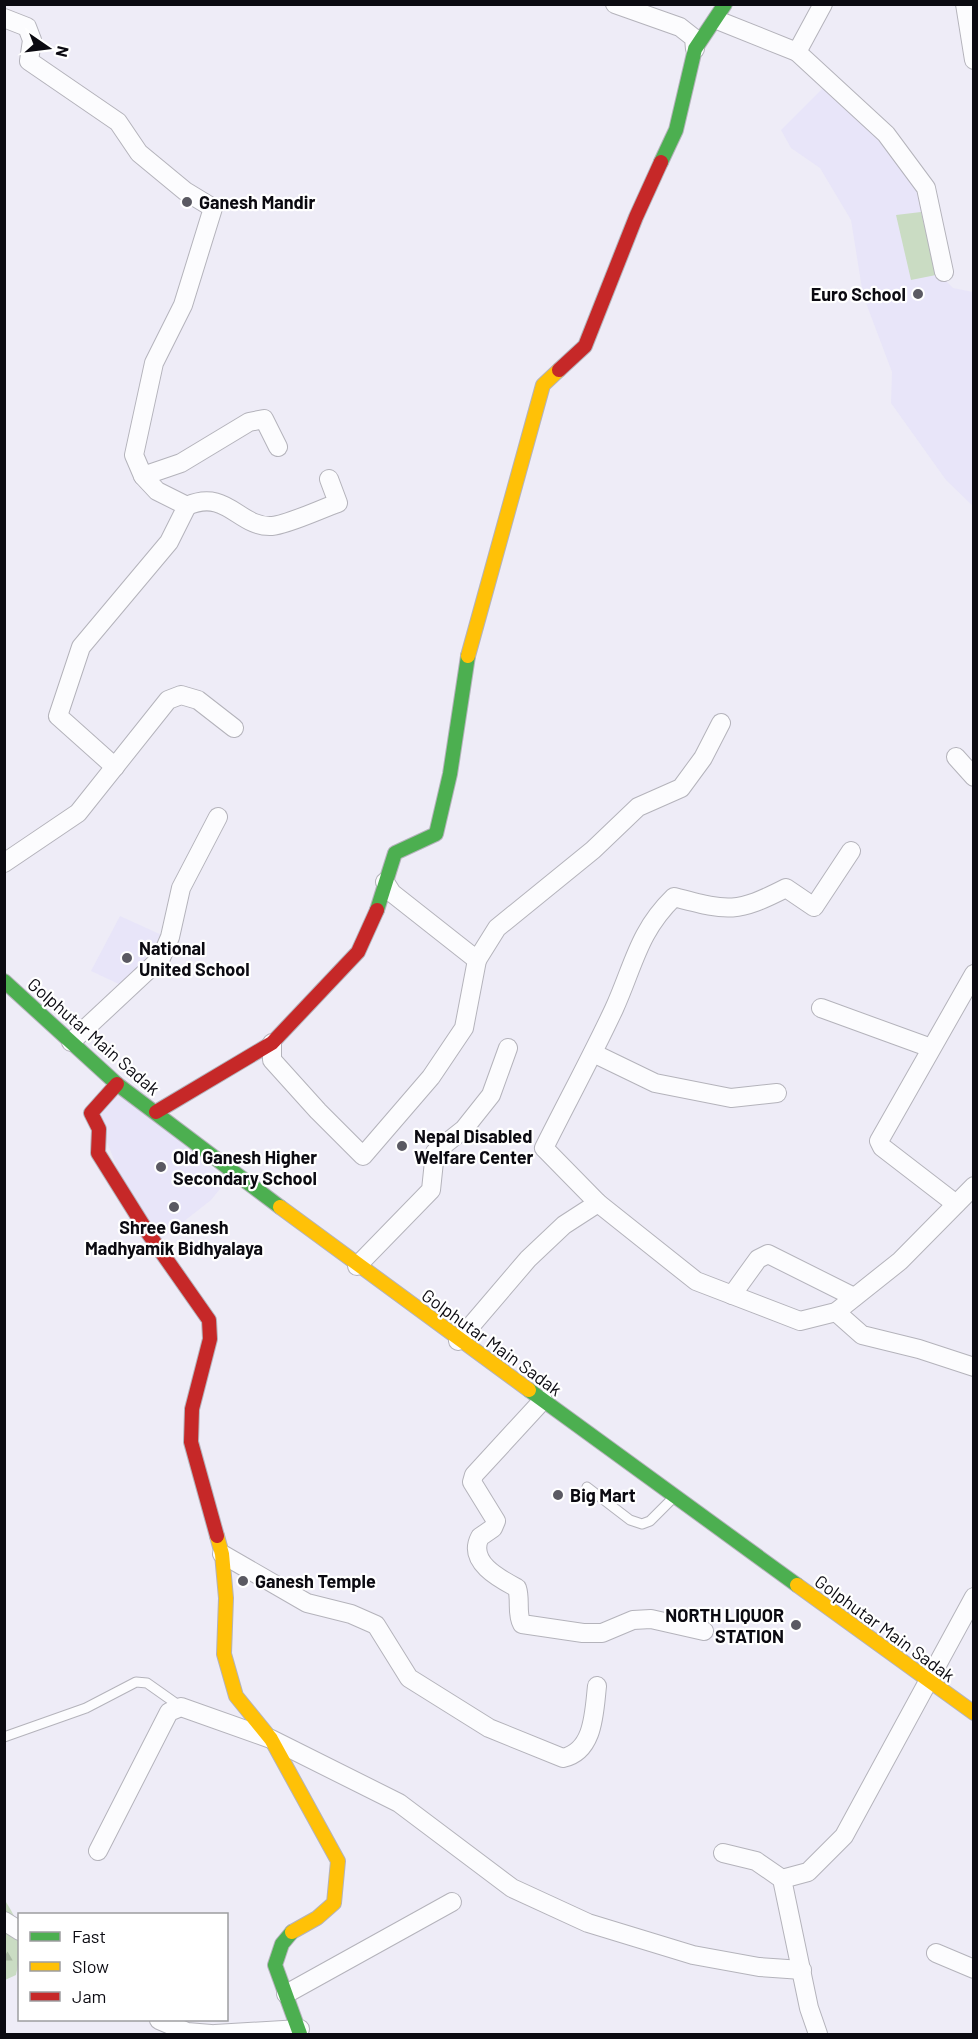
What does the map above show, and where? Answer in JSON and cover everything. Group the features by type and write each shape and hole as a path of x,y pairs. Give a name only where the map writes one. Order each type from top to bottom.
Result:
{"street":[{"path":"156,1112 272,1043 358,952 379,906 395,853 436,834 450,774 470,645 543,385 585,346 636,217 676,130 695,50 694,38 680,27 615,4"},
{"path":"797,52 823,4"},
{"path":"965,4 974,60"},
{"path":"695,50 721,12 797,52 886,134 926,188 944,272"},
{"path":"4,18 27,27 32,40 29,61 118,122 139,153 185,191 213,208 183,305 154,363 134,455 142,476 157,491 186,506"},
{"path":"142,476 181,463 249,422 264,419 278,447"},
{"path":"115,767 58,716 81,647 169,542 186,506 202,499 229,507 248,519 272,526 338,503 329,479"},
{"path":"4,863 78,813 168,700 181,695 198,700 234,728"},
{"path":"272,1043 272,1060 363,1156 431,1077 464,1028 477,960 497,928 586,855 638,807 681,788 703,758 721,723"},
{"path":"956,757 974,777"},
{"path":"71,1042 160,958 170,937 182,888 218,817"},
{"path":"851,851 814,907 786,888 749,906 720,909 674,897 655,916 639,944 615,1007 544,1148 598,1203 696,1281 800,1321 836,1311 900,1261 974,1186"},
{"path":"385,882 392,893 477,960"},
{"path":"956,1204 882,1148 879,1141 974,974"},
{"name":"Golphutar Main Sadak","path":"4,981 117,1084 357,1266 929,1683 974,1713"},
{"path":"821,1008 932,1048"},
{"path":"357,1266 431,1190 435,1152 464,1129 491,1095 508,1048"},
{"path":"593,1053 655,1083 731,1098 777,1093"},
{"path":"117,1084 91,1113 99,1129 98,1153 148,1233 209,1320 210,1340 192,1409 191,1442 222,1554 226,1598 224,1654 236,1696 271,1739 338,1862 334,1903 317,1918 294,1930 282,1944 275,1965 300,2032 213,2034 187,2032 163,2021"},
{"path":"458,1341 528,1259 564,1225 598,1203"},
{"path":"732,1295 758,1259 768,1254 854,1297"},
{"path":"836,1311 862,1335 919,1349 974,1368"},
{"path":"543,1400 474,1475 472,1482 496,1521 493,1527 480,1537 477,1552 486,1568 517,1588 521,1599 518,1617 522,1624 583,1633 602,1633 633,1620 651,1619 704,1631"},
{"path":"222,1554 307,1603 351,1614 376,1625 409,1678 489,1728 563,1758 575,1755 585,1743 593,1723 597,1686"},
{"path":"782,1879 808,1872 844,1836 974,1598"},
{"path":"98,1851 169,1712 182,1707 271,1739 399,1803 512,1888 588,1923 693,1955 759,1966 802,1970"},
{"path":"723,1853 756,1861 782,1879 809,2008 818,2034"},
{"path":"286,1994 452,1902"},
{"path":"4,1921 18,1930"},
{"path":"936,1953 974,1969"}],"lane":[{"path":"587,1488 630,1520 642,1524 650,1521 675,1497"},
{"path":"4,1737 86,1708 136,1682 147,1683 182,1707"}],"shaded area":[{"name":"Euro School","path":"829,82 917,182 938,273 953,288 973,292 973,506 946,480 891,403 892,372 863,295 851,220 820,168 791,148 781,130"},
{"name":"National United School","path":"120,916 164,936 136,992 91,971"},
{"name":"Old Ganesh Higher Secondary School","path":"117,1090 227,1180 211,1200 160,1240 128,1195 95,1112"}],"green space":[{"path":"921,212 936,275 911,280 896,215"},
{"path":"4,1899 18,1927 16,1975 5,1980"}],"traffic: fast":[{"path":"661,162 676,130 695,49 725,4"},
{"path":"377,910 395,853 436,834 450,774 468,656"},
{"path":"4,981 117,1084 280,1207"},
{"path":"529,1390 797,1585"},
{"path":"292,1932 282,1944 275,1965 300,2034"}],"traffic: slow":[{"path":"468,656 543,385 559,370"},
{"path":"280,1207 529,1390"},
{"path":"217,1536 222,1554 226,1598 224,1654 236,1696 271,1739 338,1861 334,1903 317,1918 292,1932"},
{"path":"797,1585 974,1713"}],"traffic: jam":[{"path":"559,370 585,346 636,217 661,162"},
{"path":"156,1112 272,1043 358,952 377,910"},
{"path":"117,1084 91,1113 99,1129 98,1153 148,1233 209,1320 210,1339 192,1409 191,1442 217,1536"}],"place":[{"name":"Ganesh Mandir","path":"187,202"},
{"name":"Euro School","path":"918,294"},
{"name":"National United School","path":"127,958"},
{"name":"Nepal Disabled Welfare Center","path":"402,1146"},
{"name":"Old Ganesh Higher Secondary School","path":"161,1167"},
{"name":"Shree Ganesh Madhyamik Bidhyalaya","path":"174,1207"},
{"name":"Big Mart","path":"558,1495"},
{"name":"Ganesh Temple","path":"243,1581"},
{"name":"NORTH LIQUOR STATION","path":"796,1625"}]}
